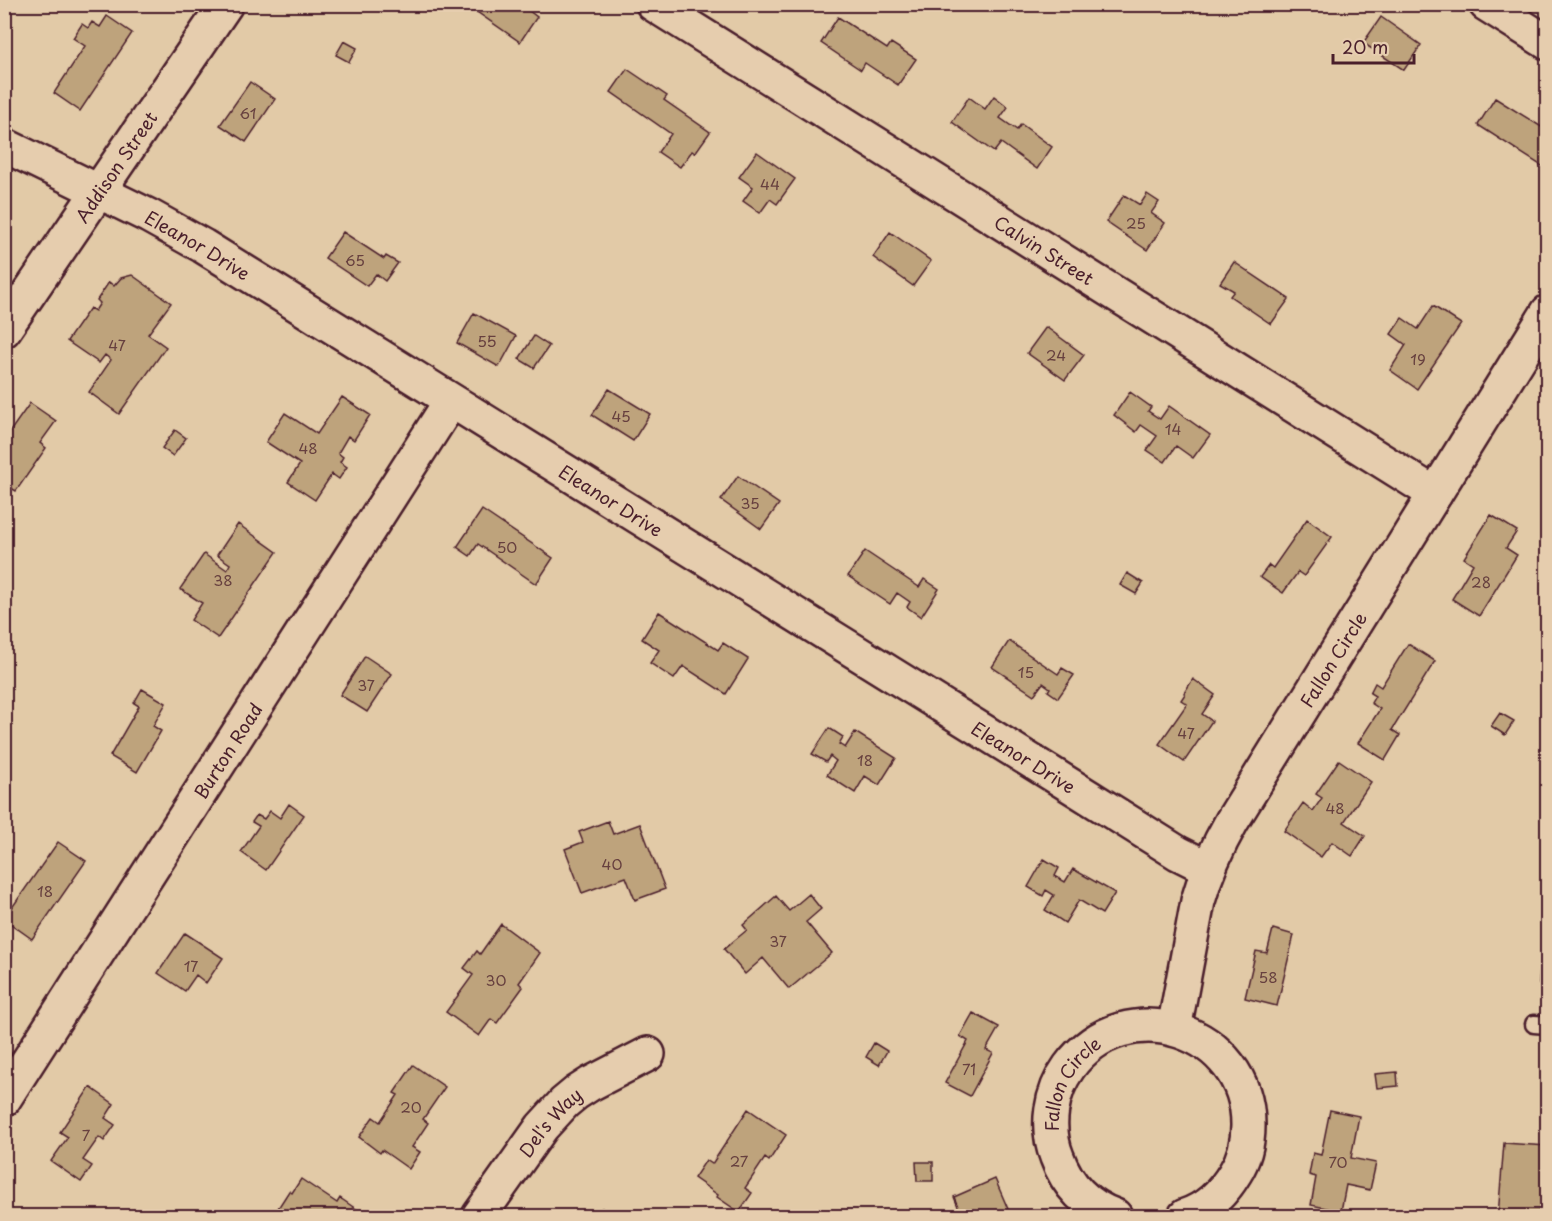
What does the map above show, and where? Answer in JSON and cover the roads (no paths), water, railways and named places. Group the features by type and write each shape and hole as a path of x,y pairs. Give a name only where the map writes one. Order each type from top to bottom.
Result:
{"street":[{"name":"Addison Street","path":"4,330 226,4"},
{"name":"Calvin Street","path":"653,4 1436,494"},
{"path":"1486,4 1548,43"},
{"name":"Eleanor Drive","path":"4,145 149,216 203,246 1178,853 1208,868"},
{"name":"Fallon Circle","path":"1174,1029 1198,901 1215,852 1232,821 1548,312"},
{"name":"Burton Road","path":"4,1099 451,401"},
{"name":"Fallon Circle","path":"1115,1216 1084,1199 1060,1165 1055,1152 1051,1125 1054,1097 1059,1084 1074,1061 1095,1042 1106,1035 1133,1027 1161,1026 1199,1039 1221,1056 1237,1078 1248,1118 1243,1158 1230,1182 1211,1202 1185,1216"},
{"name":"Del's Way","path":"479,1216 542,1127 564,1103 590,1084 648,1054"}]}
